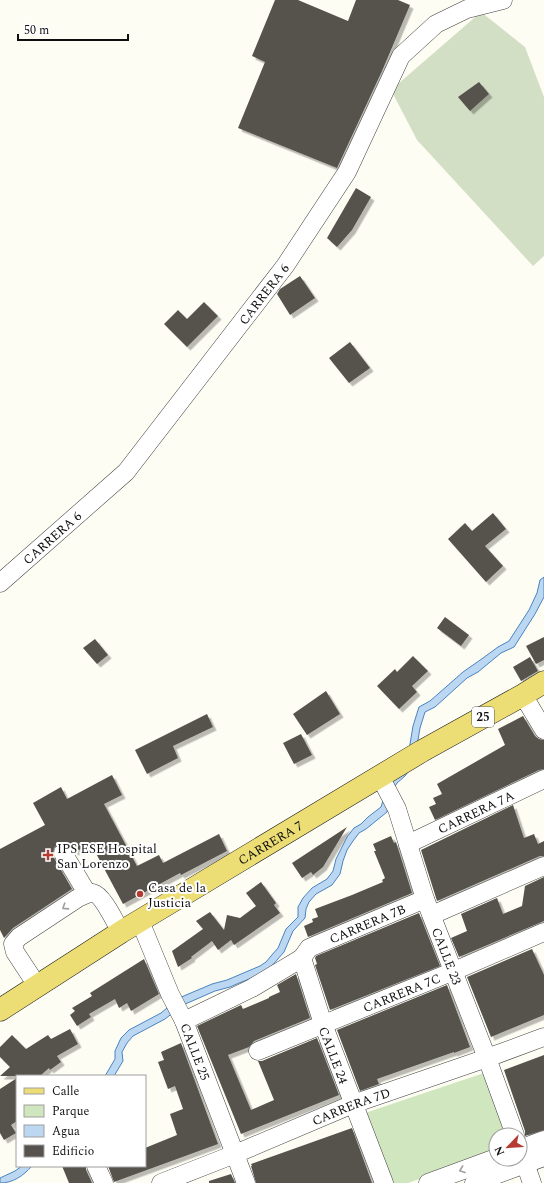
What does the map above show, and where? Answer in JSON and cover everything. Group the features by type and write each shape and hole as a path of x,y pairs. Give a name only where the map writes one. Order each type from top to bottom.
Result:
{"main road":[{"name":"CARRERA 7","path":"0,1010 38,987 121,932 382,782 398,766 422,751 523,696 544,682"}],"street":[{"name":"CARRERA 6","path":"0,583 126,472 286,266 347,172 401,56 436,24 467,9 503,0"},
{"path":"523,696 544,730"},
{"name":"CARRERA 7A","path":"408,844 544,779"},
{"name":"CALLE 23","path":"382,782 397,809 425,899 454,970 512,1127"},
{"path":"63,852 87,893"},
{"path":"432,916 544,866"},
{"path":"38,987 15,952 13,944 19,937 87,893 95,894 101,899 121,932"},
{"name":"CARRERA 7B","path":"183,1018 252,988 306,953 425,899"},
{"name":"CALLE 25","path":"140,921 170,994 183,1018 246,1183"},
{"name":"CARRERA 7C","path":"258,1051 544,932"},
{"name":"CALLE 24","path":"306,953 323,1024 384,1183"},
{"name":"CARRERA 7D","path":"161,1183 235,1154 353,1104 544,1037"},
{"path":"528,1150 544,1140"},
{"path":"528,1155 544,1157"},
{"path":"428,1183 488,1161"},
{"path":"96,1167 104,1183"},
{"path":"474,1183 500,1167"},
{"path":"526,1167 532,1183"}],"green space":[{"path":"481,12 525,47 544,97 544,256 533,266 417,140 391,90"},
{"path":"484,1073 502,1127 488,1127 488,1155 408,1183 393,1183 365,1113"}],"water":[{"path":"544,577 544,597 514,647 501,653 478,672 467,678 435,707 425,712 420,728 414,764 405,776 397,783 391,793 387,812 359,833 353,841 347,850 340,874 332,885 316,894 309,902 306,909 305,918 293,931 284,952 270,968 252,978 215,991 183,1005 165,1019 133,1036 122,1052 123,1061 115,1075 106,1075 115,1059 115,1051 121,1038 129,1030 161,1013 179,998 212,984 227,980 266,962 278,948 286,929 298,917 298,907 303,898 312,888 327,879 333,871 336,859 347,837 354,828 381,807 387,788 409,750 413,726 419,707 430,701 463,672 509,641 529,610 537,593 540,580"},
{"path":"21,1167 31,1167 18,1178 9,1182 0,1183 0,1178"}],"building":[{"path":"275,0 298,0 348,21 356,0 398,0 410,5 382,71 337,168 238,128 265,62 252,56"},
{"path":"479,82 489,94 470,111 458,97"},
{"path":"356,188 371,197 352,230 337,247 327,238"},
{"path":"300,276 315,298 290,315 277,294 280,289"},
{"path":"204,302 218,316 187,347 164,324 178,310 187,319"},
{"path":"350,342 370,368 349,383 329,358"},
{"path":"493,513 506,529 485,546 503,566 486,582 448,539 465,523 472,531"},
{"path":"445,617 469,635 461,646 437,628"},
{"path":"544,637 544,660 536,664 526,646"},
{"path":"95,639 108,655 97,664 83,648"},
{"path":"413,656 428,671 412,686 417,692 399,709 377,686 395,669 397,672"},
{"path":"530,657 538,671 521,681 513,667"},
{"path":"326,691 340,714 307,735 293,714"},
{"path":"207,714 213,727 173,746 178,758 147,774 135,750"},
{"path":"523,716 535,736 544,740 544,769 539,770 435,820 429,807 436,804 433,798 442,794 437,784 505,745 498,729"},
{"path":"301,734 312,755 294,764 283,743"},
{"path":"112,775 122,795 104,804 137,866 159,855 163,863 219,834 227,851 181,875 180,873 123,904 91,844 75,852 68,844 58,844 54,848 54,858 72,889 13,928 4,938 0,930 0,849 45,825 33,803 61,787 67,799"},
{"path":"513,805 524,838 534,834 538,844 544,841 544,856 540,856 437,901 421,850"},
{"path":"347,827 323,867 313,875 311,872 302,878 292,863"},
{"path":"391,836 394,843 396,842 412,893 308,937 304,926 313,922 312,919 318,917 315,909 383,882 382,880 385,878 374,851 376,851 373,844"},
{"path":"544,877 544,921 459,957 451,938 467,931 461,914 497,898 503,914 522,906 525,886"},
{"path":"261,882 276,903 274,905 280,913 234,945 231,940 218,950 212,941 191,957 192,958 178,967 172,951 203,929 196,921 210,912 224,930 227,915 240,918 256,906 246,893"},
{"path":"419,913 440,966 330,1010 315,965 317,964 315,958 316,956"},
{"path":"532,949 544,975 544,1015 491,1037 467,977"},
{"path":"144,959 159,994 131,1011 127,1003 119,1008 115,999 89,1014 91,1017 77,1026 70,1015 75,1011 72,1008 92,996 90,993"},
{"path":"296,974 310,1018 254,1041 249,1047 228,1055 251,1110 274,1100 258,1061 262,1061 317,1038 339,1095 241,1134 197,1026 241,1005 243,1009 269,998 280,992 277,985"},
{"path":"447,985 470,1047 377,1079 379,1084 360,1091 337,1030"},
{"path":"70,1029 78,1044 57,1056 61,1062 50,1070 49,1068 41,1075 0,1076 10,1067 0,1057 0,1047 12,1035 26,1049 48,1035 51,1039"},
{"path":"181,1043 218,1144 114,1182 108,1167 146,1167 146,1148 177,1135 170,1114 183,1109 175,1086 168,1089 158,1062 164,1060 161,1052"},
{"path":"544,1055 544,1130 528,1135 528,1127 524,1127 504,1070"},
{"path":"16,1079 16,1122 11,1125 16,1133 4,1140 0,1133 0,1089"},
{"path":"352,1128 372,1183 256,1183 251,1164"},
{"path":"62,1167 86,1167 92,1183 69,1183"},
{"path":"231,1174 235,1183 209,1183 209,1181"}],"place":[{"name":"IPS ESE Hospital San Lorenzo","path":"48,855"},
{"name":"Casa de la Justicia","path":"140,894"}]}
